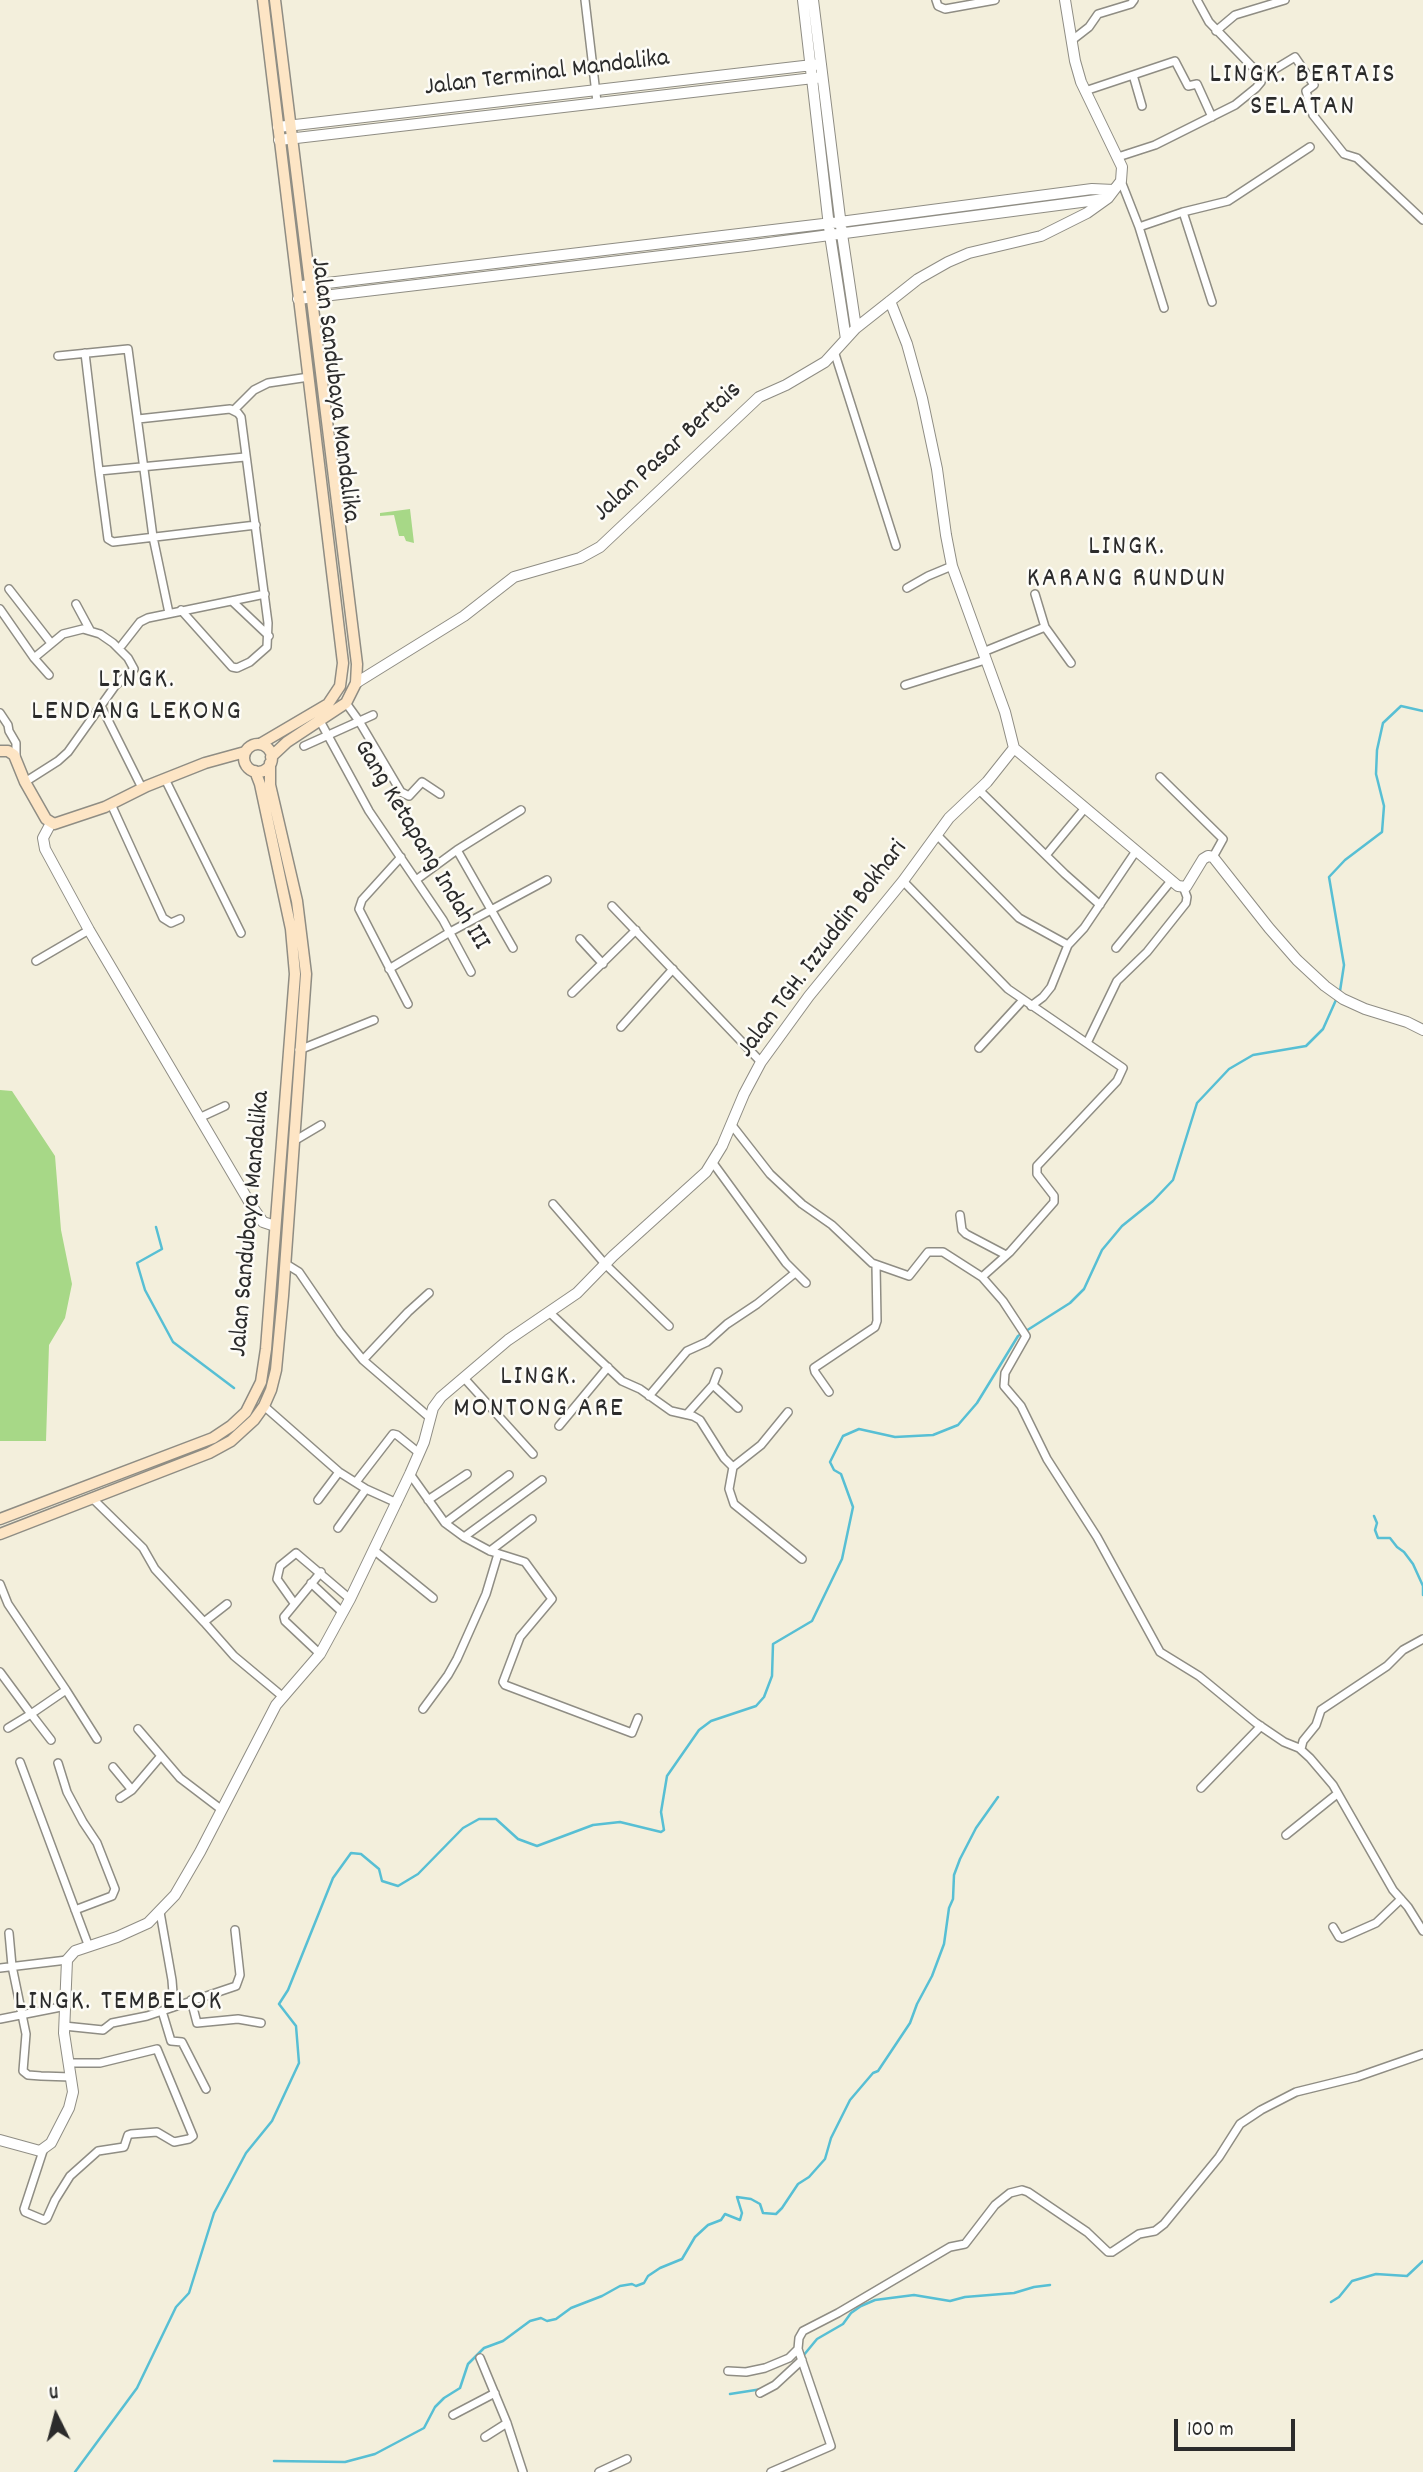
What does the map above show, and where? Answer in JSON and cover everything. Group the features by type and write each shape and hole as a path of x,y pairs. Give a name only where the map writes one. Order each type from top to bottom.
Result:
{"main road":[{"name":"Jalan Sandubaya Mandalika","path":"260,744 322,709 337,692 342,680 343,663 332,510 309,377 304,298 297,286 285,139 263,0"},
{"path":"275,0 283,126"},
{"path":"245,752 245,764 255,771 267,768 287,742 346,703 356,683 351,614 332,510 304,298 309,285 285,139"},
{"path":"338,616 351,614"},
{"path":"0,751 10,752 15,758 47,821 57,824 205,763 245,752 254,744 266,747 271,760 270,785 304,941 306,974 294,1051 300,1086 276,1370 264,1406 254,1420 219,1448 0,1534"},
{"name":"Jalan Sandubaya Mandalika","path":"0,1519 205,1442 231,1426 246,1412 258,1389 263,1368 294,1051 295,997 294,947 260,783 255,771"},
{"path":"274,1241 288,1242"},
{"path":"71,1493 75,1504"}],"street":[{"path":"585,0 597,102"},
{"path":"803,0 818,77 856,328"},
{"path":"813,0 816,65"},
{"path":"936,0 937,6 945,9 995,0"},
{"path":"1065,0 1078,74 1118,157 1122,170 1121,181 1164,308"},
{"path":"1071,41 1089,27 1098,14 1131,4 1133,0"},
{"path":"1197,0 1216,31 1262,77"},
{"path":"1216,31 1234,15 1285,0"},
{"path":"1118,157 1154,145 1241,101 1260,84 1262,77 1292,57 1296,58 1314,85 1306,91 1313,115 1344,153 1357,158 1423,220"},
{"path":"1085,91 1175,61 1188,86 1197,85 1212,117"},
{"name":"Jalan Terminal Mandalika","path":"283,126 816,65"},
{"path":"1133,75 1142,106"},
{"path":"285,139 818,77"},
{"path":"818,77 830,235 846,339"},
{"path":"1139,228 1183,212 1228,201 1310,147"},
{"name":"Jalan Pasar Bertais","path":"356,683 464,617 509,580 580,558 600,547 764,393 786,385 819,366 835,354 856,328 918,279 948,262 983,248 1041,236 1087,213 1111,194 1121,181"},
{"path":"297,286 840,222 1092,189 1111,194"},
{"path":"304,298 842,234 1111,194"},
{"path":"930,210 931,222"},
{"path":"1183,212 1212,302"},
{"path":"890,301 907,344 922,398 935,458 952,566 1005,712 1014,748 1171,881 1184,889 1187,897 1186,903 1147,951 1117,981 1087,1043"},
{"path":"58,356 128,349 153,537 169,613"},
{"path":"85,353 108,540 116,543 256,525"},
{"path":"835,354 896,546"},
{"path":"234,410 240,401 268,383 309,377"},
{"path":"138,419 234,410"},
{"path":"181,610 232,667 244,666 267,648 265,594 256,525 241,418 234,410"},
{"path":"99,471 245,457"},
{"path":"907,588 952,566"},
{"path":"9,589 51,643"},
{"path":"122,645 140,622 181,610 265,594"},
{"path":"1035,594 1045,627 1071,663"},
{"path":"232,601 268,636"},
{"path":"76,604 90,630"},
{"path":"0,610 49,675"},
{"path":"905,685 984,656 1045,627"},
{"path":"25,782 63,757 118,683 134,669 133,664 118,648 90,630 68,631 34,658"},
{"path":"346,703 405,795 409,796 422,782 440,794"},
{"path":"101,706 142,789"},
{"path":"0,713 16,743 15,758"},
{"path":"304,746 373,715"},
{"name":"Gang Ketapang Indah III","path":"320,721 369,810 450,932 471,972"},
{"name":"Jalan TGH. Izzuddin Bokhari","path":"67,1960 75,1951 138,1928 160,1912 186,1877 268,1718 282,1696 320,1654 350,1599 397,1503 419,1453 433,1408 441,1397 508,1340 577,1293 605,1264 691,1187 713,1163 761,1062 809,996 903,881 949,818 995,773 1014,748"},
{"path":"1160,777 1223,839 1213,857 1203,859 1192,881 1184,889"},
{"path":"165,779 241,933"},
{"path":"979,790 1100,905"},
{"path":"111,804 163,918 171,923 180,919"},
{"path":"1047,855 1085,808"},
{"path":"416,880 457,849 521,810"},
{"path":"51,824 43,838 45,849 89,930 254,1211 263,1222 275,1226"},
{"path":"937,835 1019,918 1068,945"},
{"path":"457,849 513,948"},
{"path":"1031,1006 1051,987 1068,945 1084,928 1136,851"},
{"path":"401,857 363,898 359,906 361,916 408,1004"},
{"path":"1213,857 1269,928 1325,986 1343,999 1423,1030"},
{"path":"389,969 450,932 547,880"},
{"path":"903,881 1008,989 1120,1066 1123,1072 1118,1081 1038,1164 1037,1174 1054,1196 1054,1202 982,1277"},
{"path":"1116,948 1171,881"},
{"path":"612,906 761,1062"},
{"path":"36,961 89,930"},
{"path":"572,993 636,930"},
{"path":"580,939 603,964"},
{"path":"621,1027 673,969"},
{"path":"979,1048 1023,1000"},
{"path":"294,1051 374,1020"},
{"path":"199,1118 225,1106"},
{"path":"731,1124 770,1174 876,1265 909,1276 926,1254 934,1250 943,1252 982,1277 1025,1333 1025,1338 1005,1373 1004,1386 1021,1406 1047,1459 1097,1537 1163,1655 1199,1676 1283,1742 1301,1749 1326,1777 1393,1890 1414,1914 1423,1931"},
{"path":"294,1141 321,1125"},
{"path":"713,1163 795,1273 806,1283"},
{"path":"553,1204 605,1264 669,1326"},
{"path":"960,1215 962,1230 966,1234 1006,1255"},
{"path":"286,1264 299,1272 363,1360 429,1418"},
{"path":"829,1392 814,1368 875,1327 876,1265"},
{"path":"649,1396 687,1351 707,1342 795,1273"},
{"path":"363,1360 429,1293"},
{"path":"549,1312 622,1381 671,1411 687,1414 702,1422 724,1458 733,1467"},
{"path":"559,1426 608,1367"},
{"path":"687,1414 713,1384 718,1372"},
{"path":"464,1378 533,1454"},
{"path":"713,1384 738,1408"},
{"path":"264,1406 339,1472 366,1489 397,1503"},
{"path":"788,1412 761,1445 733,1467 729,1489 734,1504 802,1559"},
{"path":"356,1482 393,1434 419,1453"},
{"path":"318,1500 339,1472"},
{"path":"410,1474 445,1523 464,1538 494,1553 525,1562 552,1601 520,1637 503,1682 505,1685 632,1733 638,1718"},
{"path":"428,1500 467,1474"},
{"path":"445,1523 509,1475"},
{"path":"464,1538 542,1480"},
{"path":"338,1528 366,1489"},
{"path":"92,1498 143,1548 155,1569 234,1656 282,1696"},
{"path":"423,1709 457,1659 486,1594 494,1553 531,1519"},
{"path":"375,1551 433,1598"},
{"path":"294,1603 277,1581 282,1563 298,1553 350,1599"},
{"path":"320,1654 285,1621 285,1616 321,1572"},
{"path":"311,1583 342,1612"},
{"path":"0,1587 8,1604 97,1739"},
{"path":"204,1622 227,1604"},
{"path":"1301,1749 1303,1741 1316,1725 1321,1710 1387,1666 1403,1650 1423,1639"},
{"path":"1,1675 51,1740"},
{"path":"8,1728 66,1690"},
{"path":"1201,1788 1261,1726"},
{"path":"138,1729 160,1757 191,1788 222,1810"},
{"path":"120,1798 132,1790 160,1757"},
{"path":"20,1762 89,1947"},
{"path":"58,1763 66,1792 97,1843 115,1890 112,1896 75,1910"},
{"path":"113,1767 132,1790"},
{"path":"1286,1835 1337,1794"},
{"path":"1333,1927 1342,1938 1376,1923 1401,1899"},
{"path":"160,1912 174,2006"},
{"path":"64,2026 103,2030 112,2023 138,2019 238,1984 240,1975 235,1930"},
{"path":"9,1933 12,1966 26,2034 24,2073 71,2077"},
{"path":"0,1968 67,1960 64,2026 69,2063 73,2092 69,2108 51,2143 43,2151 24,2209 25,2212 44,2220 70,2176 97,2151 124,2147 128,2135 131,2134 157,2132 174,2142 192,2137 193,2133 156,2045 100,2063 69,2063"},
{"path":"191,2000 196,2023 237,2019 261,2023"},
{"path":"0,2019 66,2006"},
{"path":"162,2011 171,2041 182,2042 206,2089"},
{"path":"771,2472 831,2446 798,2349 803,2331 950,2247 965,2244 982,2220 1010,2193 1022,2190 1028,2192 1087,2232 1108,2252 1112,2252 1139,2234 1155,2231 1164,2224 1219,2157 1240,2124 1261,2110 1296,2092 1347,2080 1423,2054"},
{"path":"0,2140 43,2151"},
{"path":"728,2371 746,2372 765,2368 789,2358 798,2349"},
{"path":"481,2358 508,2423 523,2472"},
{"path":"760,2393 775,2385 802,2360"},
{"path":"453,2415 495,2393"},
{"path":"485,2437 508,2423"},
{"path":"599,2472 627,2459"}],"green space":[{"path":"410,509 414,543 406,541 404,536 399,536 394,515 380,516 380,513"},
{"path":"0,1090 12,1091 55,1156 61,1230 72,1284 65,1318 49,1345 46,1441 0,1441"}],"waterway":[{"path":"75,2472 137,2388 176,2307 189,2293 214,2213 246,2153 272,2121 299,2063 296,2026 279,2004 288,1990 333,1878 351,1853 361,1854 379,1869 382,1881 398,1886 418,1874 463,1828 479,1819 496,1819 518,1839 537,1846 593,1825 620,1822 661,1832 664,1830 661,1812 667,1776 699,1730 711,1721 756,1706 764,1697 772,1676 773,1644 812,1621 842,1559 853,1507 841,1474 834,1470 830,1462 843,1436 859,1429 895,1437 933,1435 958,1425 977,1403 1018,1336 1070,1303 1084,1289 1102,1250 1122,1226 1153,1201 1173,1180 1197,1103 1229,1069 1253,1055 1306,1046 1323,1029 1340,991 1344,965 1329,877 1345,860 1382,832 1384,806 1376,774 1377,750 1383,723 1401,706 1423,711"},
{"path":"156,1227 162,1249 137,1263 145,1290 173,1342 234,1388"},
{"path":"1374,1516 1378,1538 1390,1538 1404,1552 1423,1586"},
{"path":"1423,1586 1423,1595"},
{"path":"274,2461 345,2462 375,2454 424,2428 435,2407 460,2388 468,2364 484,2348 503,2341 530,2321 541,2318 547,2321 556,2319 571,2308 620,2286 644,2283 648,2276 660,2268 682,2259 695,2237 708,2225 721,2220 725,2214 740,2220 742,2213 737,2197 751,2199 760,2204 763,2213 776,2214 798,2184 809,2177 825,2159 831,2138 850,2100 873,2073 878,2071 910,2023 944,1944 949,1908 953,1899 954,1875 960,1859 976,1828 998,1797"},
{"path":"1331,2302 1339,2297 1352,2281 1376,2274 1407,2276 1423,2261"},
{"path":"803,2356 817,2339 843,2324 851,2313 861,2306 875,2300 914,2295 950,2301 965,2297 1014,2293 1050,2285"},
{"path":"730,2394 762,2389"}],"district":[{"name":"LINGK. BERTAIS SELATAN","path":"1303,93"},
{"name":"LINGK. KARANG RUNDUN","path":"1127,565"},
{"name":"LINGK. LENDANG LEKONG","path":"137,698"},
{"name":"LINGK. MONTONG ARE","path":"539,1395"},
{"name":"LINGK. TEMBELOK","path":"119,2004"}]}
